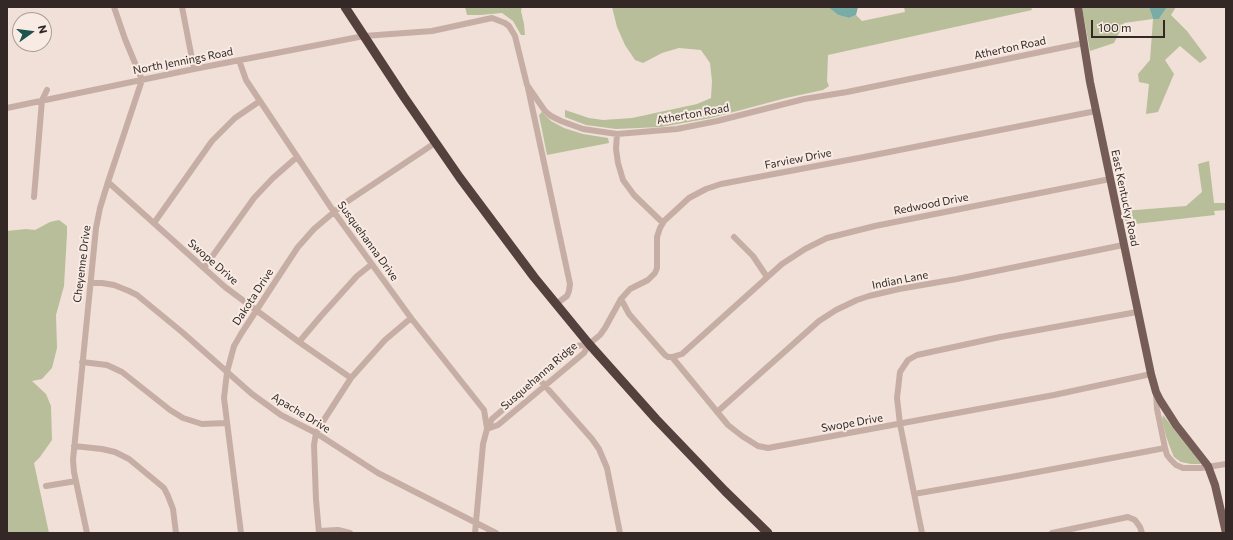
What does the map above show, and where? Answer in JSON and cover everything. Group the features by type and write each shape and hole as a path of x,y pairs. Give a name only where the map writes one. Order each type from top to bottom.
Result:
{"highway":[{"path":"346,7 436,143 488,217 534,277 588,344 656,419 768,533"}],"main road":[{"name":"East Kentucky Road","path":"1078,7 1096,111 1150,374 1156,392 1176,425 1208,466"},
{"path":"1208,466 1215,484 1226,533"}],"street":[{"path":"114,7 142,80"},
{"path":"182,7 194,69"},
{"name":"Atherton Road","path":"364,36 432,30 492,18 499,20 509,26 515,36 527,85 545,111 561,121 583,128 617,134 677,128 717,121 804,99 1084,43"},
{"name":"North Jennings Road","path":"7,108 194,69 364,36"},
{"name":"Susquehanna Drive","path":"240,60 246,80 334,212 411,318 484,410 487,429"},
{"name":"Cheyenne Drive","path":"87,533 73,460 96,228 108,182 142,80"},
{"path":"527,85 570,284 570,291 567,296 556,304"},
{"path":"34,197 42,100 47,90"},
{"path":"154,223 212,141 235,118 260,101"},
{"name":"Farview Drive","path":"588,344 600,335 621,299 630,289 648,280 655,273 657,268 657,237 663,223 689,198 706,189 721,184 1096,111"},
{"path":"617,134 616,150 623,180 634,196 663,223"},
{"name":"Dakota Drive","path":"241,533 224,398 234,346 240,334 298,248 314,230 334,212 436,143"},
{"path":"204,268 254,198 272,178 297,157"},
{"name":"Redwood Drive","path":"672,357 682,354 782,264 827,238 875,226 1110,179"},
{"name":"Swope Drive","path":"108,182 225,287 256,311 351,378"},
{"path":"734,237 753,256 767,277"},
{"name":"Indian Lane","path":"717,412 819,321 836,310 857,300 900,289 958,279 1123,245"},
{"path":"299,342 349,284 372,264"},
{"name":"Apache Drive","path":"90,282 114,285 129,290 182,332 252,394 281,415 316,433 378,473 496,533"},
{"name":"Swope Drive","path":"621,299 629,314 665,355 672,357 728,425 758,446 768,448 1054,395 1150,374"},
{"path":"922,533 900,424 897,398 899,377 903,366 908,360 913,357 1000,337 1137,312"},
{"path":"350,533 338,530 319,532 314,444 316,433 351,378 385,340 411,318"},
{"name":"Susquehanna Ridge","path":"475,533 483,444 492,418 577,346 588,344"},
{"name":"Susquehanna Ridge","path":"487,429 498,425 563,371 584,353 588,344"},
{"path":"82,362 107,365 122,372 170,410 183,418 202,424 227,422"},
{"path":"557,364 563,371"},
{"path":"539,379 599,448 607,468 620,533"},
{"name":"East Kentucky Road","path":"1156,392 1157,409 1167,455 1171,460 1183,468 1201,468 1208,466"},
{"path":"74,446 115,452 129,459 164,488 173,509 176,533"},
{"path":"914,494 1165,448"},
{"path":"1208,466 1226,464"},
{"path":"46,486 76,481"},
{"path":"1052,533 1128,517 1135,520 1142,533"}],"green space":[{"path":"465,7 522,7 521,11 525,35 521,35 513,21 502,13 467,15"},
{"path":"612,7 828,7 838,15 849,18 856,15 862,21 905,12 904,7 1031,7 1032,10 828,55 827,81 829,86 823,90 786,98 711,118 661,127 616,129 586,125 565,117 565,110 589,118 603,120 632,118 697,104 711,98 712,81 710,63 701,50 679,48 662,53 643,63 635,60 625,45 617,27"},
{"path":"1082,7 1149,7 1153,19 1124,23 1114,43 1090,51"},
{"path":"1167,7 1176,7 1171,15 1187,31 1207,58 1200,63 1180,46 1165,60 1174,74 1158,112 1146,114 1149,84 1139,82 1138,74 1150,60 1153,19 1159,19"},
{"path":"542,112 551,121 564,128 583,134 608,138 609,143 547,155 539,115"},
{"path":"1209,161 1214,203 1226,203 1226,210 1214,211 1215,215 1126,225 1123,211 1186,206 1202,192 1198,164"},
{"path":"59,220 67,226 67,234 64,286 56,315 57,348 52,368 42,379 32,381 46,394 51,406 52,440 34,463 49,533 7,533 7,231 26,229 35,230 50,222"},
{"path":"1163,415 1201,464 1181,462 1174,457 1166,436 1162,420"}],"water":[{"path":"828,7 858,7 856,15 849,18 838,15"},
{"path":"1149,7 1167,7 1159,19 1153,19"}]}
